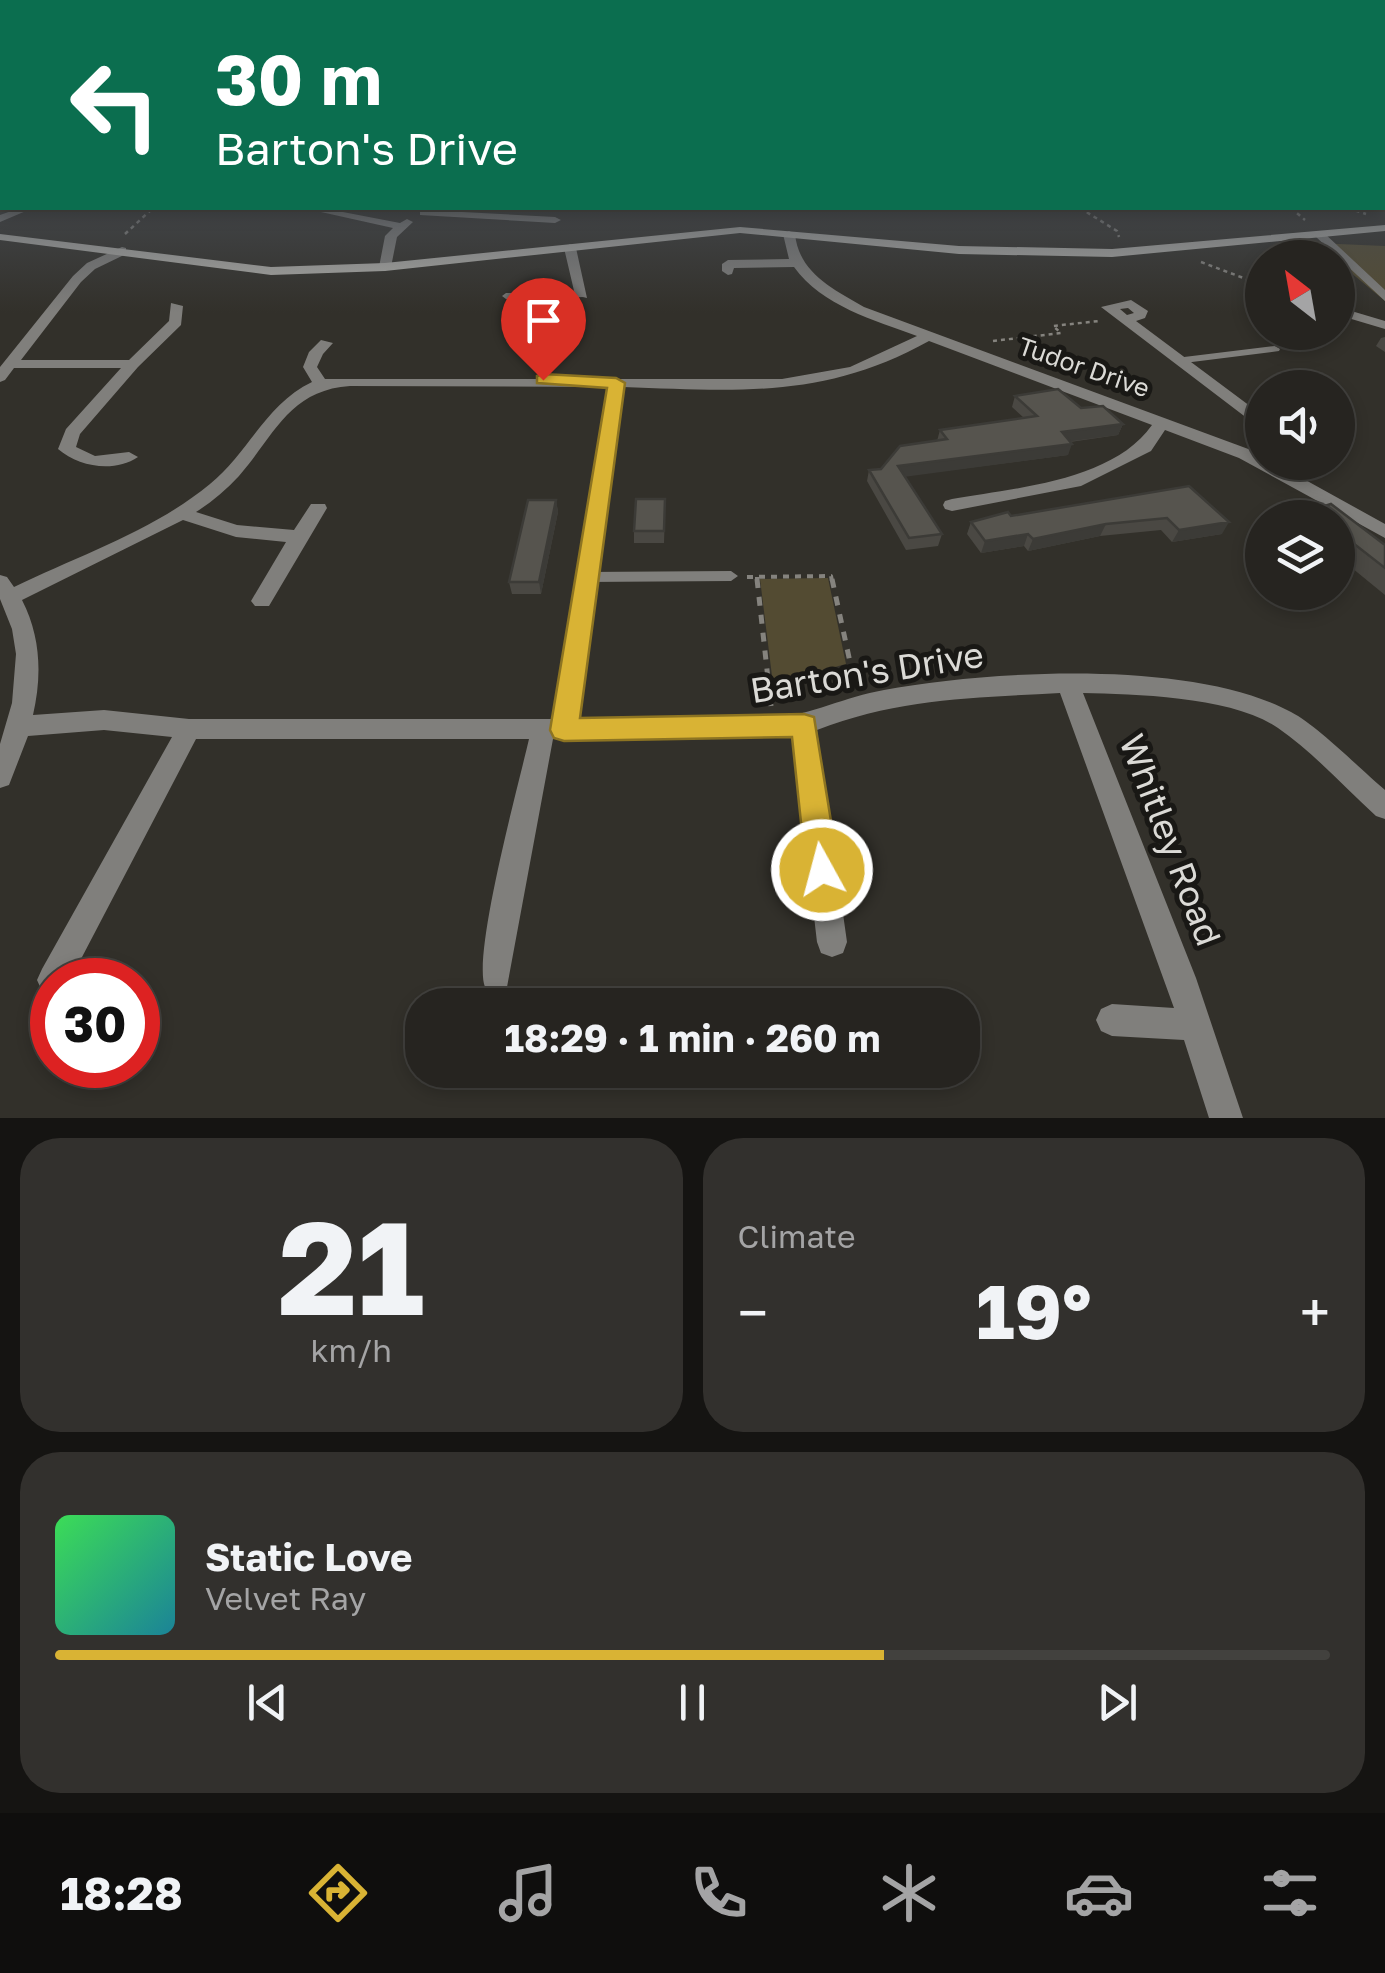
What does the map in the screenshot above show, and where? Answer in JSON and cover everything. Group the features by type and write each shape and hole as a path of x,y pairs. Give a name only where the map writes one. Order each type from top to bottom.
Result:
{"street":[{"path":"318,210 400,226"},
{"path":"384,267 392,236 400,226 428,210 555,220"},
{"path":"0,237 122,244 271,271 384,267 694,232 789,234 958,250 1141,251 1385,228"},
{"path":"728,271 728,264 795,263 788,249 789,234"},
{"path":"1319,234 1385,297"},
{"path":"5,371 77,280 122,244"},
{"path":"570,248 582,294"},
{"name":"Tudor Drive","path":"795,263 828,291 860,310 1244,454 1385,532"},
{"path":"129,457 92,462 67,449 72,433 176,322 176,306"},
{"path":"1355,316 1385,325"},
{"path":"1128,318 1245,408"},
{"path":"0,777 22,726 28,677 27,642 6,589 181,512 221,484 296,394 321,384 543,380 735,387 844,376 881,363 926,337"},
{"path":"321,384 310,367 316,352 326,343"},
{"path":"5,371 133,364"},
{"path":"496,976 502,924 553,730 586,577 616,383"},
{"path":"952,505 1075,482 1145,446 1163,422"},
{"path":"262,601 318,508"},
{"path":"181,512 236,531 299,536"},
{"name":"Barton's Drive","path":"22,726 104,720 189,729 773,728 804,725 859,704 928,691 1068,683 1146,685 1245,702 1286,720 1385,807"},
{"name":"Whitley Road","path":"1068,683 1196,1026 1226,1118"},
{"path":"804,725 832,942"},
{"path":"65,958 189,729"},
{"path":"1112,1020 1196,1026"}],"lane":[{"path":"506,296 582,294"},
{"path":"1184,360 1260,350"},
{"path":"586,577 731,576"}],"path":[{"path":"122,244 151,210"},
{"path":"1083,210 1117,231 1122,244 1141,251"},
{"path":"1169,250 1245,279"},
{"path":"949,346 1061,333 1052,326 1128,318"},
{"path":"731,576 831,576 859,704"},
{"path":"757,577 773,728"}],"shaded area":[{"path":"1355,245 1385,246 1385,301 1355,276"},
{"path":"828,578 846,664 773,684 760,579"}],"building":[{"path":"1058,389 1081,408 1103,406 1123,424 1062,432 1072,444 898,466 942,534 909,538 869,470 881,469 900,446 947,439 940,430 1037,416 1015,396"},
{"path":"1189,486 1229,522 1179,530 1167,518 1106,524 1033,539 1028,534 985,541 971,522 1008,512 1011,516"},
{"path":"636,499 665,499 664,531 634,531"},
{"path":"528,500 556,500 539,582 509,582"},
{"path":"1355,522 1385,545 1385,568 1355,545"}],"route":[{"path":"543,380 616,383 564,730 804,725 822,870"}]}
